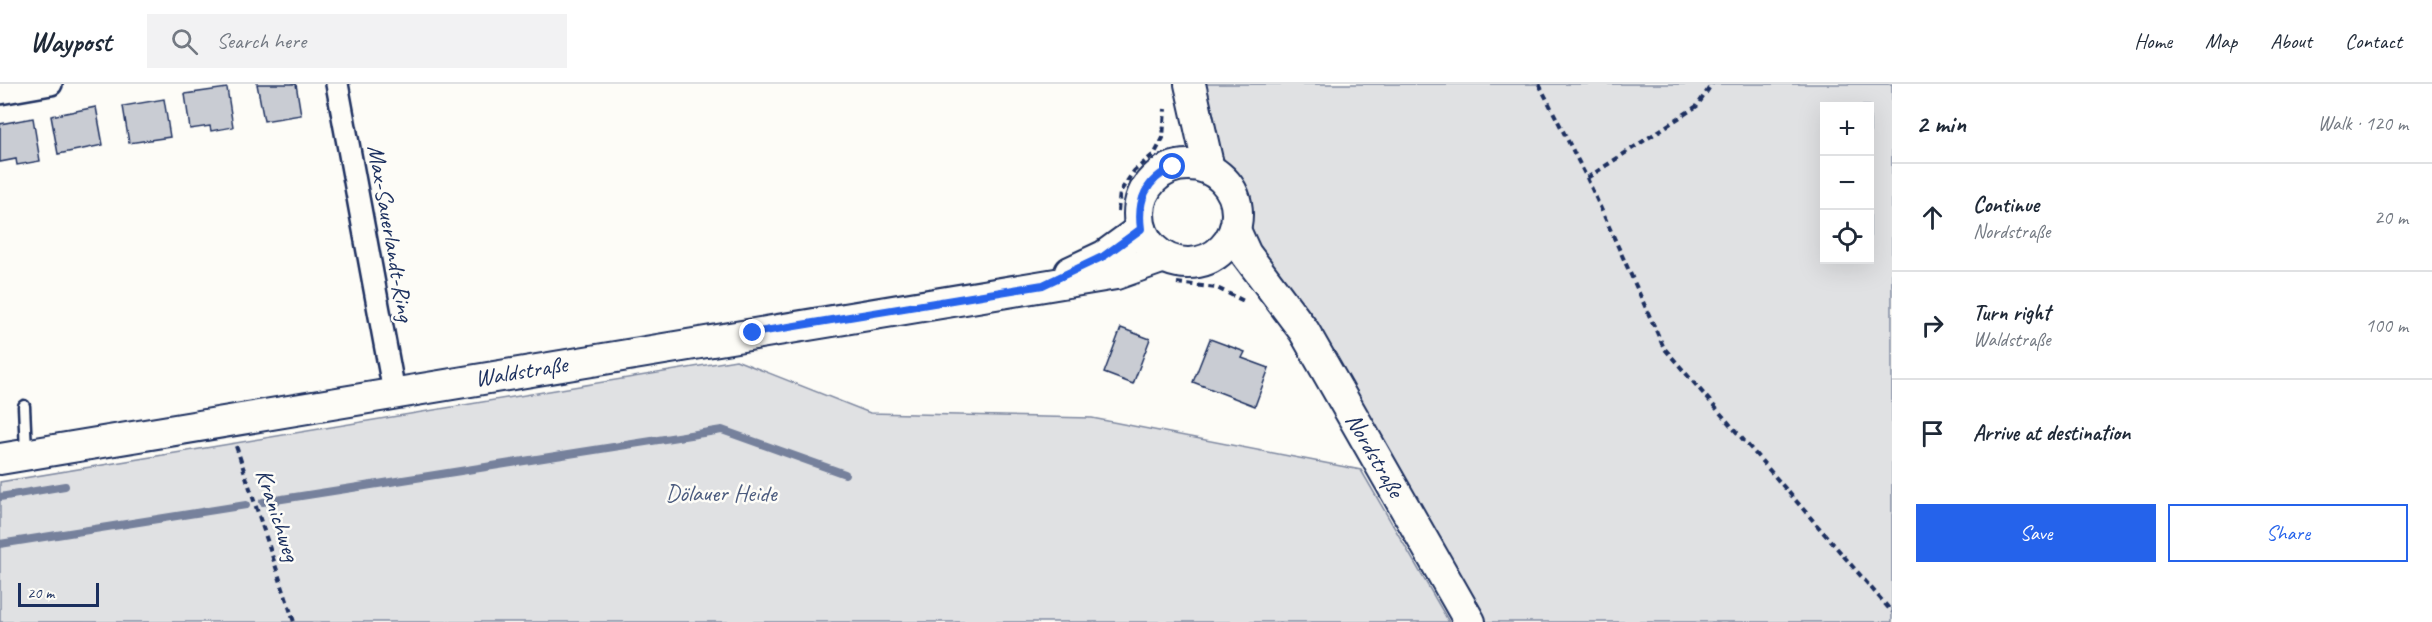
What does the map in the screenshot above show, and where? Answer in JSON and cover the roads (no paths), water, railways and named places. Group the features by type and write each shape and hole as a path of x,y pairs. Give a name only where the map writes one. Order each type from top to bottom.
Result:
{"main road":[{"path":"1173,167 1182,132 1188,84"},
{"path":"1188,84 1209,169"},
{"path":"1209,169 1197,165 1173,167 1159,174 1148,185 1141,198 1138,213 1129,221 1167,270 1178,263 1194,264 1209,259 1230,242 1235,230"},
{"name":"Nordstraße","path":"1209,169 1224,180 1234,194 1238,218 1235,230 1246,254 1260,298"},
{"name":"Waldstraße","path":"1043,285 1104,256 1129,221"},
{"name":"Nordstraße","path":"1209,259 1304,331 1470,622"},
{"name":"Waldstraße","path":"13,457 1043,285 1116,274 1167,270"}],"street":[{"path":"0,93 51,84"},
{"name":"Max-Sauerlandt-Ring","path":"337,84 394,392"}],"lane":[{"path":"13,457 24,406"}],"waterway":[{"path":"263,502 722,430 845,474"},
{"path":"0,497 65,486"},
{"path":"0,544 246,505"}],"park label":[{"name":"Dölauer Heide","path":"721,493"}]}
